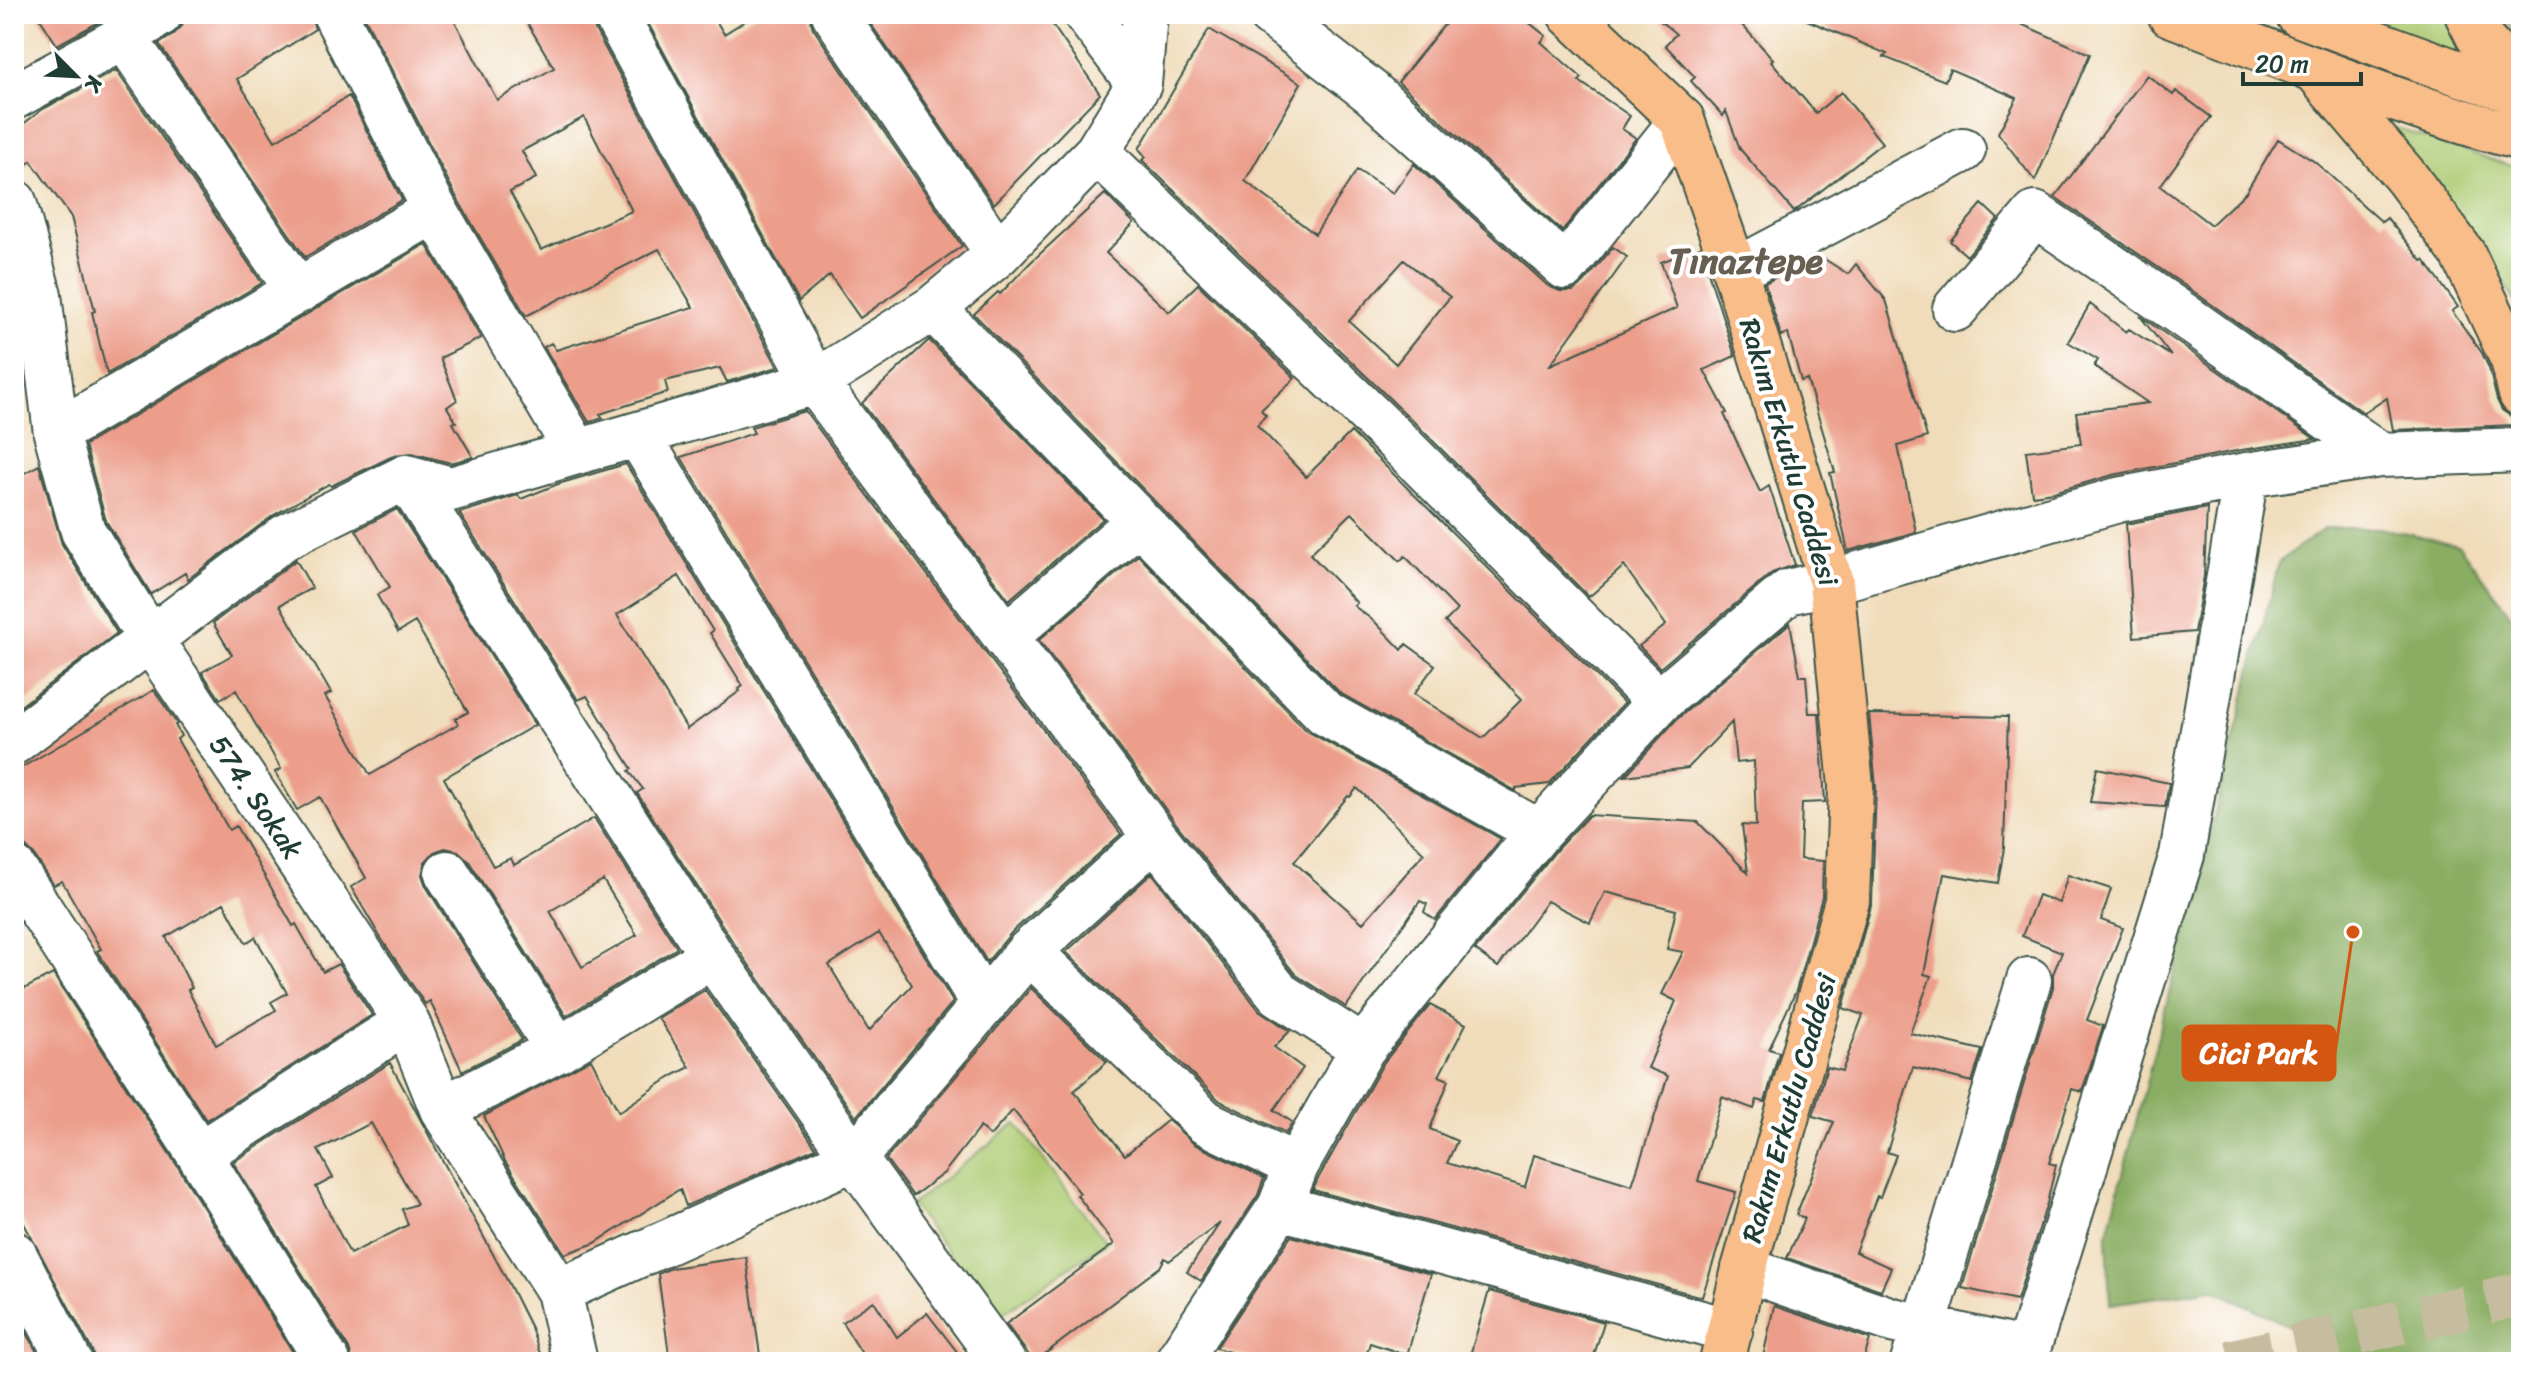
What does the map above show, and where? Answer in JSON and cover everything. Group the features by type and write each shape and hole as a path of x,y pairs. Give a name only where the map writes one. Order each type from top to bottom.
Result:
{"main road":[{"name":"Rakım Erkutlu Caddesi","path":"1570,14 1682,120 1735,271 1831,582 1851,786 1847,901 1744,1269 1726,1346"},
{"path":"2170,14 2317,72 2468,124 2521,138"},
{"path":"2298,14 2521,93"},
{"path":"2467,14 2478,36 2521,83"},
{"path":"2317,72 2406,177 2463,254 2518,367"},
{"path":"2461,74 2521,121"}],"street":[{"path":"14,97 160,14"},
{"path":"335,14 435,210 577,452"},
{"path":"615,14 815,382 1155,837 1279,994 1363,1048"},
{"path":"834,14 998,254"},
{"path":"1086,14 1139,84"},
{"path":"14,742 285,537 406,477 451,489 815,382 933,308 998,254 1097,152 1139,84 1145,14"},
{"path":"1270,14 1371,92 1565,267 1682,120"},
{"path":"124,37 298,291"},
{"path":"1735,271 1963,150"},
{"path":"1097,152 1396,440 1659,702"},
{"name":"574. Sokak","path":"14,202 26,299 56,433 83,531 150,639 407,1022 442,1109 559,1291 575,1362"},
{"path":"56,433 435,210"},
{"path":"1955,309 2035,214 2380,455"},
{"path":"933,308 1325,713 1539,832"},
{"path":"638,435 984,1005"},
{"path":"1177,1362 1280,1207 1296,1166 1363,1048 1539,832 1659,702 1788,592 2118,500 2246,475 2380,455 2521,450"},
{"path":"1744,1269 1892,1320 1919,1344 2025,1356 2182,855 2246,475"},
{"path":"406,477 712,956 1003,1362"},
{"path":"1005,637 1139,521"},
{"path":"559,1291 854,1158 1029,951 1155,837"},
{"path":"14,869 199,1154 328,1362"},
{"path":"447,873 558,1050"},
{"path":"1029,951 1205,1122 1296,1166"},
{"path":"442,1109 558,1050 712,956"},
{"path":"1919,1344 2029,980"},
{"path":"199,1154 407,1022"},
{"path":"1280,1207 1726,1346"},
{"path":"14,1254 70,1362"}],"green space":[{"path":"2328,14 2446,14 2491,69"},
{"path":"2383,124 2521,169 2521,310 2474,236"},
{"path":"2325,528 2380,528 2459,545 2521,629 2521,1362 2332,1362 2306,1334 2213,1289 2110,1304 2107,1236 2279,562"},
{"path":"1016,1123 1106,1242 999,1316 911,1205"}],"building":[{"path":"37,14 114,14 57,45"},
{"path":"185,14 310,14 315,29 237,79 275,141 349,96 402,200 305,257 159,44 182,26"},
{"path":"363,14 451,14 497,100 554,68 522,14 590,14 593,26 778,367 727,382 720,368 665,381 668,392 600,414 603,418 589,422 544,347 551,343 556,350 693,307 659,249 526,316 457,198","holes":["584,117 632,211 541,250 510,192 536,178 522,151"]},
{"path":"643,14 712,14 724,34 756,14 809,14 813,28 962,246 860,318 830,275 799,301"},
{"path":"870,14 1045,14 1100,94 994,204 866,17"},
{"path":"1453,14 1518,14 1546,36 1541,42 1582,78 1579,81 1630,116 1622,129 1636,138 1562,231 1398,82"},
{"path":"1652,14 1732,14 1816,113 1841,92 1882,143 1794,212 1740,149 1726,111 1723,116 1691,81 1695,77 1665,45 1676,34"},
{"path":"1793,14 1998,14 2090,54 2035,181 1998,133 2017,98 1950,69 1945,81 1884,57 1887,54"},
{"path":"1209,29 1301,83 1245,181 1315,234 1357,170 1393,193 1414,164 1548,286 1560,291 1573,291 1584,283 1613,247 1627,257 1550,365 1677,308 1661,262 1700,247 1735,356 1704,370 1727,413 1724,414 1760,492 1769,486 1795,565 1772,573 1660,668 1639,646 1666,625 1624,566 1589,597 1414,422 1142,160 1146,157 1139,149","holes":["1404,260 1450,297 1396,364 1349,321"]},
{"path":"116,70 262,283 107,374 71,217 31,161 26,165 14,148 14,131 43,109"},
{"path":"2147,75 2173,95 2176,91 2211,117 2160,186 2211,225 2246,192 2278,139 2315,162 2382,222 2387,218 2424,260 2458,307 2452,311 2482,353 2497,400 2515,425 2393,430 2387,398 2364,413 2055,197"},
{"path":"1105,194 1134,223 1106,253 1169,312 1198,284 1295,378 1261,410 1266,415 1257,425 1306,477 1351,432 1624,703 1549,784 1516,788 1516,791 1340,693 974,314 998,292 1000,294","holes":["1352,513 1400,561 1405,556 1457,610 1445,622 1522,699 1483,738 1414,694 1435,665 1406,644 1402,650 1354,606 1357,603 1310,554"]},
{"path":"1982,204 1998,219 1967,256 1950,241"},
{"path":"426,244 481,338 440,358 457,400 447,407 473,457 451,463 412,453 395,455 331,486 329,484 274,515 188,579 185,573 151,594 106,521 85,445"},
{"path":"1818,255 1848,274 1856,264 1886,300 1927,437 1898,446 1916,532 1848,551 1830,473 1835,472 1807,379 1801,381 1788,333 1781,336 1765,283"},
{"path":"2090,304 2126,332 2129,329 2171,356 2140,316 2315,439 2113,475 2032,495 2026,451 2081,444 2076,412 2148,403 2094,366 2098,360 2068,342"},
{"path":"929,340 1103,519 1009,600 862,403"},
{"path":"805,411 1121,834 1012,932 987,962 681,457 754,433 751,427"},
{"path":"626,464 953,1002 856,1117 733,942 637,793 643,789 629,771 632,769 587,696 578,700 459,513 518,495 521,499 558,484","holes":["679,576 743,686 687,729 617,615","879,933 912,985 869,1031 829,965"]},
{"path":"39,465 62,544 117,633 14,711 14,479"},
{"path":"2207,508 2204,576 2194,632 2134,637 2126,524"},
{"path":"397,509 535,725 444,778 493,866 511,858 514,865 594,818 677,948 566,1016 468,860 458,851 445,848 434,852 425,862 422,875 426,886 522,1040 462,1071 430,1001 425,1004 351,887 366,878 320,797 297,810 275,772 281,769 236,690 220,699 202,672 232,655 213,623 296,560 312,588 280,605 331,693 325,696 370,775 458,724 455,719 468,712 415,622 398,632 377,595 390,587 356,530","holes":["603,880 637,935 582,967 550,911"]},
{"path":"1138,555 1307,731 1501,839 1435,920 1424,912 1427,904 1420,901 1346,1007 1296,975 1175,822 1039,640","holes":["1357,788 1424,853 1363,923 1294,862"]},
{"path":"1790,623 1800,676 1806,676 1809,713 1819,713 1825,802 1802,803 1800,859 1823,861 1822,897 1796,991 1769,1049 1779,1052 1765,1102 1757,1100 1754,1109 1722,1097 1698,1181 1736,1192 1702,1297 1313,1190 1384,1062 1430,1005 1466,1024 1439,1076 1449,1080 1430,1129 1457,1141 1447,1163 1525,1187 1534,1155 1632,1185 1668,1076 1648,1068 1676,1001 1662,994 1683,952 1667,949 1676,910 1605,892 1590,923 1547,901 1498,967 1475,950 1589,815 1698,822 1748,873 1742,825 1756,826 1754,761 1736,763 1732,722 1688,768 1625,776 1676,720"},
{"path":"154,690 177,724 181,736 177,739 229,830 236,826 323,972 338,964 372,1015 206,1120 97,951 101,949 62,881 54,885 34,855 25,846 14,844 14,772","holes":["224,903 246,943 255,937 287,993 271,1002 276,1010 216,1045 166,937"]},
{"path":"1869,714 2008,717 2004,848 1998,883 1944,874 1924,974 1931,976 1910,1033 1982,1050 1972,1082 1913,1067 1887,1152 1896,1155 1855,1252 1891,1268 1881,1290 1787,1258 1805,1218 1796,1215 1834,1122 1813,1116 1827,1067 1842,1071 1863,1015 1843,1008 1872,902 1876,787"},
{"path":"2097,768 2169,783 2165,807 2090,802"},
{"path":"1152,873 1259,1010 1290,1031 1274,1047 1303,1068 1274,1110 1292,1122 1286,1133 1220,1101 1066,952"},
{"path":"2068,875 2111,889 2101,920 2123,928 2087,1020 2103,1026 2082,1092 2072,1089 2049,1163 2056,1165 2047,1203 2017,1300 1962,1288 2062,952 2022,936 2038,895 2059,903"},
{"path":"53,974 299,1362 95,1362 92,1350 14,1205 14,994"},
{"path":"1031,988 1107,1062 1074,1091 1125,1155 1168,1120 1194,1144 1264,1178 1258,1195 1201,1281 1187,1272 1220,1223 1169,1261 1165,1258 1160,1267 1034,1362 1006,1324 1114,1244 1077,1195 1080,1193 1013,1110 990,1136 980,1127 944,1173 913,1196 886,1159"},
{"path":"705,990 816,1148 686,1206 680,1189 595,1243 565,1254 505,1161 484,1116 591,1059 619,1112 690,1067 658,1018"},
{"path":"390,1063 508,1282 531,1328 543,1362 353,1362 349,1349 233,1162","holes":["371,1123 417,1204 402,1209 408,1225 350,1254 316,1187 333,1178 318,1150"]},
{"path":"1291,1236 1431,1274 1407,1355 1370,1343 1364,1362 1262,1362 1216,1348"},
{"path":"746,1257 761,1362 670,1362 658,1274 671,1268"},
{"path":"1489,1291 1604,1322 1592,1362 1468,1362"},
{"path":"874,1301 897,1337 927,1313 965,1362 864,1362 866,1360 842,1322"},
{"path":"1774,1306 1870,1339 1863,1362 1762,1362"},
{"path":"14,1308 42,1362 21,1362 14,1348"}],"tunnel":[{"path":"2501,14 2516,90"},
{"path":"2230,1362 2521,1294"}],"place":[{"name":"Cici Park","path":"2353,932"}],"district":[{"name":"Tınaztepe","path":"1746,261"}]}
